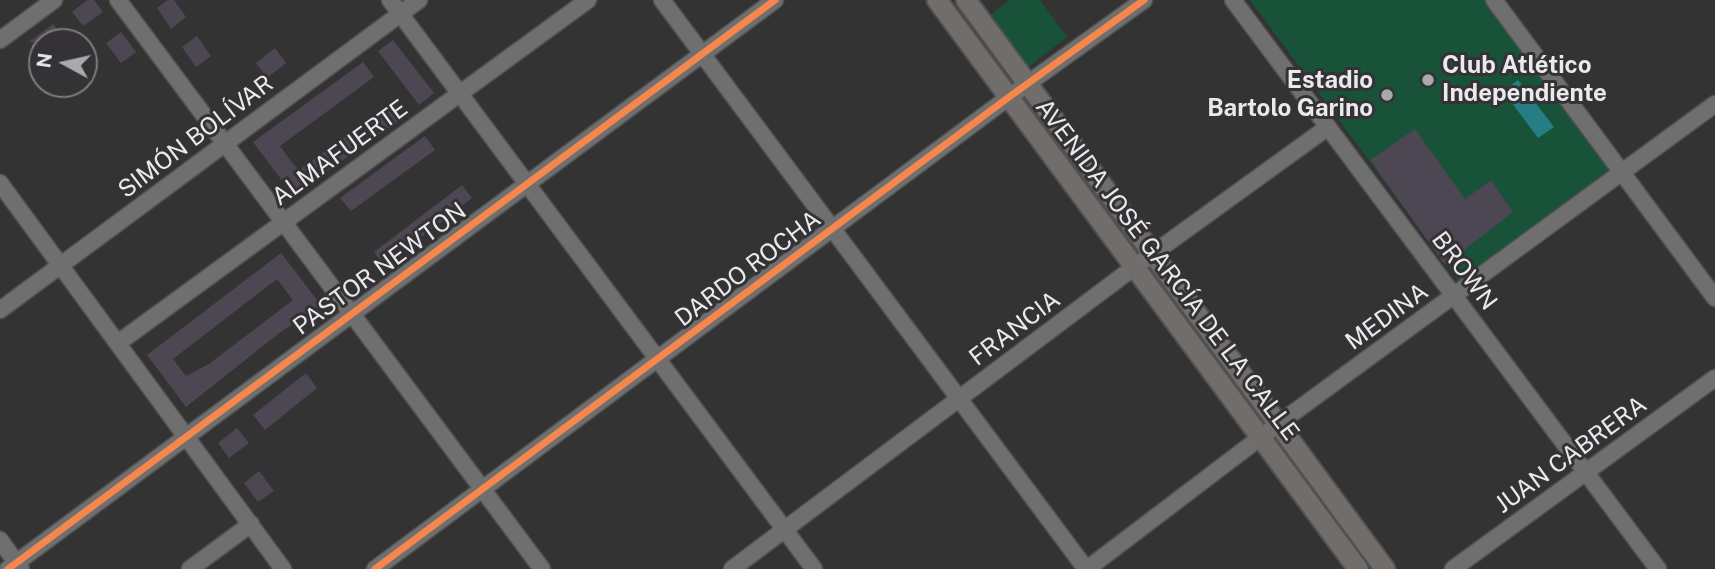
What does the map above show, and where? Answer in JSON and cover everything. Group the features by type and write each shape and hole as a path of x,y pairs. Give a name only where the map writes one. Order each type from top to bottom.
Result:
{"main road":[{"name":"AVENIDA JOSÉ GARCÍA DE LA CALLE","path":"937,0 1358,569"},
{"name":"AVENIDA JOSÉ GARCÍA DE LA CALLE","path":"966,0 1385,569"}],"street":[{"path":"0,40 54,0"},
{"path":"117,0 542,569"},
{"path":"390,0 814,569"},
{"name":"SIMÓN BOLÍVAR","path":"0,310 418,0"},
{"name":"ALMAFUERTE","path":"118,343 588,0"},
{"path":"662,0 1087,569"},
{"name":"PASTOR NEWTON","path":"15,567 775,0"},
{"name":"DARDO ROCHA","path":"375,569 1009,97 1144,0"},
{"name":"BROWN","path":"1233,0 1658,569"},
{"path":"1497,1 1715,298"},
{"name":"MEDINA","path":"1087,569 1278,424 1455,297 1715,104"},
{"name":"FRANCIA","path":"732,569 1133,268 1328,127"},
{"path":"0,183 283,569"},
{"name":"JUAN CABRERA","path":"1453,569 1715,378"},
{"path":"190,569 251,524"},
{"path":"0,540 15,567"}],"green space":[{"path":"1010,0 1040,0 1067,37 1028,67 990,15"},
{"name":"Club Atlético Independiente","path":"1250,0 1486,0 1611,169 1459,282"},
{"path":"1027,93 1139,246 1130,253 1018,100"},
{"path":"1152,266 1267,418 1258,425 1143,273"}],"water":[{"path":"1518,80 1554,127 1538,138 1503,91"}],"building":[{"path":"87,0 94,0 103,12 83,26 72,12"},
{"path":"168,0 174,0 186,17 171,29 157,8"},
{"path":"121,32 136,52 121,63 106,43"},
{"path":"197,36 211,56 196,67 182,47"},
{"path":"393,40 434,93 419,105 378,51"},
{"path":"275,48 286,63 267,78 256,63"},
{"path":"363,62 374,77 280,146 293,164 299,170 393,102 404,117 293,195 253,142"},
{"path":"1415,129 1465,199 1491,180 1513,212 1445,265 1370,160"},
{"path":"425,136 435,150 351,211 340,198"},
{"path":"462,185 472,198 384,266 374,252"},
{"path":"281,253 321,305 278,334 186,407 147,355","holes":["277,279 293,300 209,364 186,376 173,359"]},
{"path":"306,373 317,388 265,430 253,415"},
{"path":"237,428 249,443 229,458 218,443"},
{"path":"259,471 274,491 258,502 244,483"}],"cycle path":[{"path":"8,569 775,0"},
{"path":"375,569 1009,97 1144,0"}],"place":[{"name":"Club Atlético Independiente","path":"1428,80"},
{"name":"Estadio Bartolo Garino","path":"1387,95"}]}
